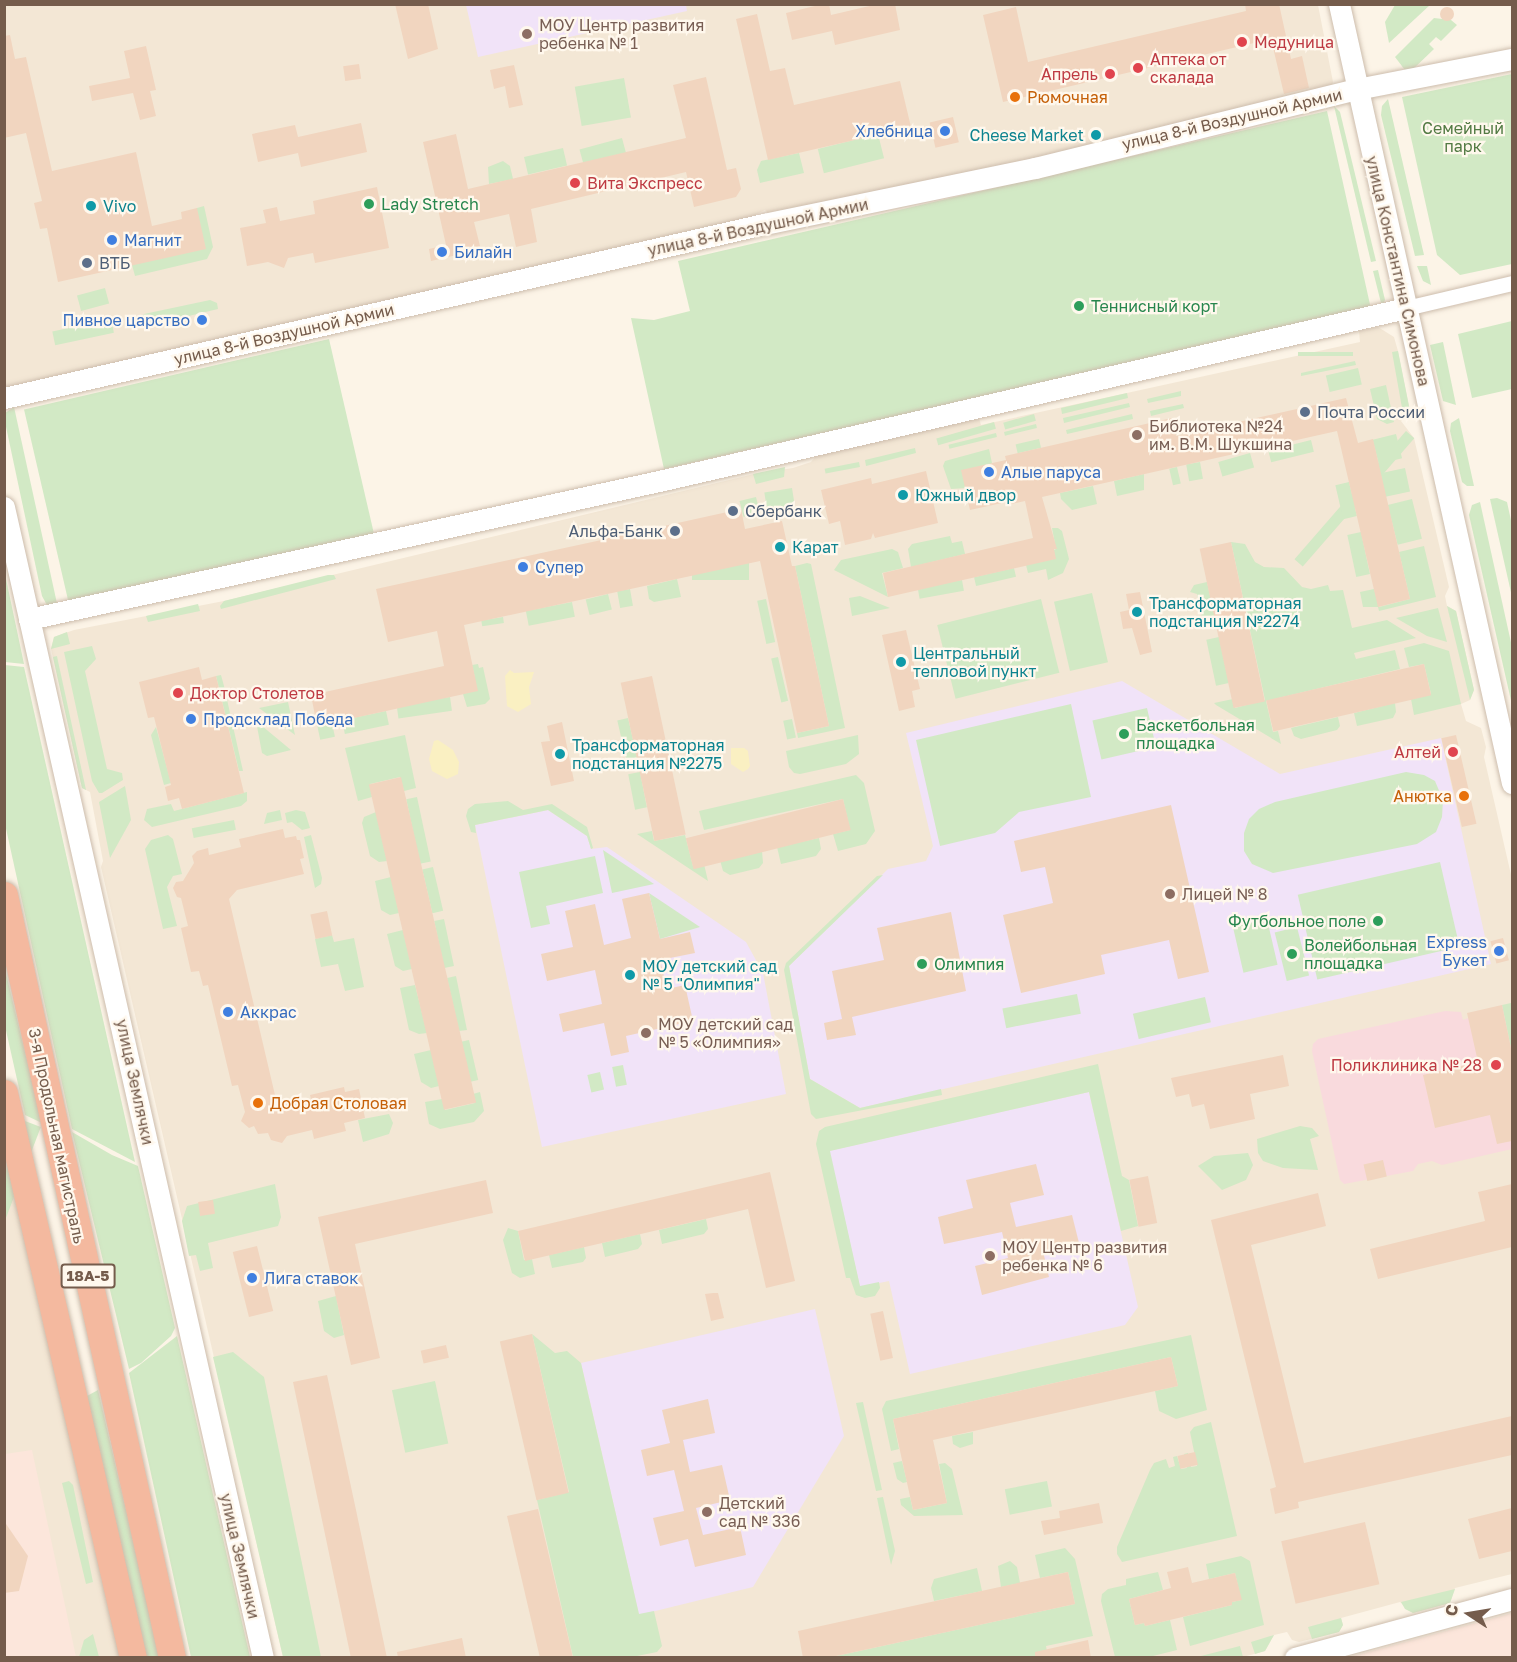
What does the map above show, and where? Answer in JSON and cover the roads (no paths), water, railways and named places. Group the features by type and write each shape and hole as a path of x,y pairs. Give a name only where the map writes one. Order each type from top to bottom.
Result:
{"highway":[{"name":"3-я Продольная магистраль","path":"4,895 172,1658"},
{"name":"18А-5","path":"4,1093 133,1658"}],"street":[{"name":"улица Константина Симонова","path":"1339,4 1512,783"},
{"name":"улица 8-й Воздушной Армии","path":"4,398 764,224 1025,170 1357,89 1512,59"},
{"path":"29,619 393,537 657,481 1512,283"},
{"name":"улица Землячки","path":"4,507 94,895 263,1658"},
{"path":"1295,1658 1512,1599"}],"place":[{"name":"МОУ Центр развития ребенка № 1","path":"527,34"},
{"name":"Медуница","path":"1242,42"},
{"name":"Аптека от скалада","path":"1138,68"},
{"name":"Апрель","path":"1110,74"},
{"name":"Рюмочная","path":"1015,97"},
{"name":"Хлебница","path":"945,131"},
{"name":"Cheese Market","path":"1096,135"},
{"name":"Вита Экспресс","path":"575,183"},
{"name":"Lady Stretch","path":"369,204"},
{"name":"Vivo","path":"91,206"},
{"name":"Магнит","path":"112,240"},
{"name":"Билайн","path":"442,252"},
{"name":"ВТБ","path":"87,263"},
{"name":"Теннисный корт","path":"1079,306"},
{"name":"Пивное царство","path":"202,320"},
{"name":"Почта России","path":"1305,412"},
{"name":"Библиотека №24 им. В.М. Шукшина","path":"1137,435"},
{"name":"Алые паруса","path":"989,472"},
{"name":"Южный двор","path":"903,495"},
{"name":"Сбербанк","path":"733,511"},
{"name":"Альфа-Банк","path":"675,531"},
{"name":"Карат","path":"780,547"},
{"name":"Супер","path":"523,567"},
{"name":"Трансформаторная подстанция №2274","path":"1137,612"},
{"name":"Центральный тепловой пункт","path":"901,662"},
{"name":"Доктор Столетов","path":"178,693"},
{"name":"Продсклад Победа","path":"191,719"},
{"name":"Баскетбольная площадка","path":"1124,734"},
{"name":"Алтей","path":"1453,752"},
{"name":"Трансформаторная подстанция №2275","path":"560,754"},
{"name":"Анютка","path":"1464,796"},
{"name":"Лицей № 8","path":"1170,894"},
{"name":"Футбольное поле","path":"1378,921"},
{"name":"Express Букет","path":"1499,951"},
{"name":"Волейбольная площадка","path":"1292,954"},
{"name":"Олимпия","path":"922,964"},
{"name":"МОУ детский сад № 5 \"Олимпия\"","path":"630,975"},
{"name":"Аккрас","path":"228,1012"},
{"name":"МОУ детский сад № 5 «Олимпия»","path":"646,1033"},
{"name":"Поликлиника № 28","path":"1496,1065"},
{"name":"Добрая Столовая","path":"258,1103"},
{"name":"МОУ Центр развития ребенка № 6","path":"990,1256"},
{"name":"Лига ставок","path":"252,1278"},
{"name":"Детский сад № 336","path":"707,1512"}],"park label":[{"name":"Семейный парк","path":"1463,137"}]}
